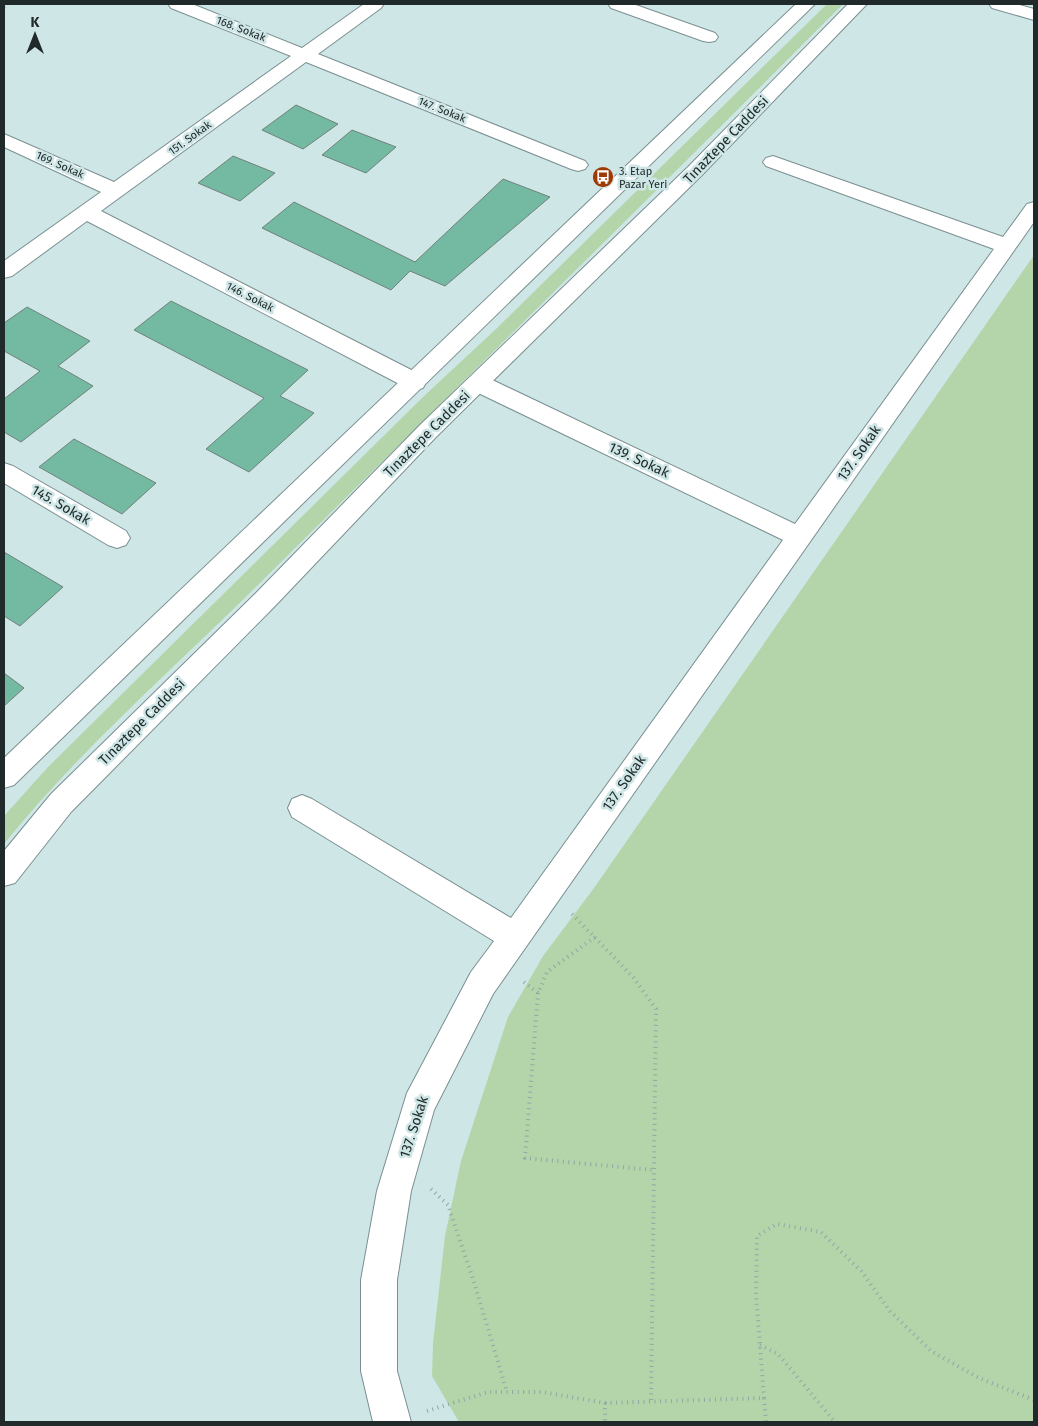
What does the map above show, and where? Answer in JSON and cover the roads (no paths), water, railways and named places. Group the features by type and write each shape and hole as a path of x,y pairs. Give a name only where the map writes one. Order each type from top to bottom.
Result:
{"street":[{"name":"168. Sokak","path":"178,4 305,54"},
{"name":"151. Sokak","path":"4,271 375,4"},
{"path":"617,4 709,37"},
{"path":"4,776 806,4"},
{"name":"Tınaztepe Caddesi","path":"4,873 61,803 265,600 428,431 695,171 858,4"},
{"path":"998,4 1034,15"},
{"name":"147. Sokak","path":"305,54 578,165"},
{"name":"169. Sokak","path":"4,140 116,191"},
{"path":"773,162 1008,246"},
{"name":"137. Sokak","path":"392,1422 379,1371 379,1280 394,1191 419,1105 482,983 1034,208"},
{"name":"146. Sokak","path":"86,212 415,382"},
{"name":"139. Sokak","path":"478,384 800,537"},
{"name":"145. Sokak","path":"4,472 117,538"},
{"path":"302,808 515,936"}],"place":[{"name":"3. Etap Pazar Yeri","path":"603,177"}]}
